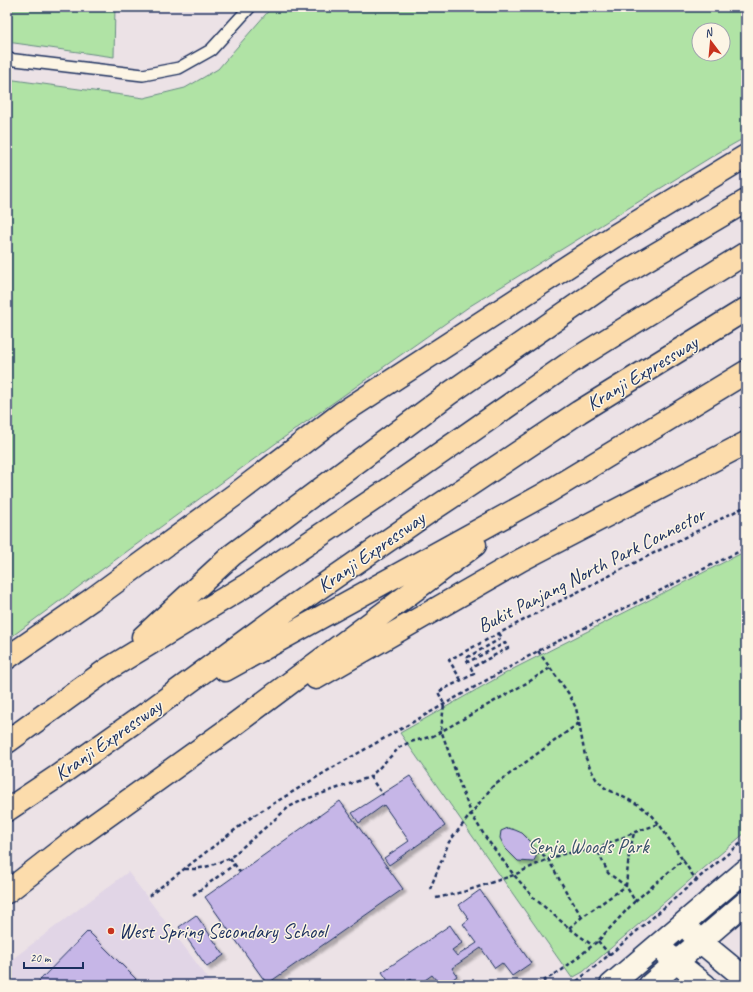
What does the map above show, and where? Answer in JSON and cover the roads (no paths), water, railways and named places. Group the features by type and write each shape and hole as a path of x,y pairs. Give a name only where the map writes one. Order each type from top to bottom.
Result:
{"highway":[{"path":"7,658 91,600 236,494 342,412 613,237 746,156"},
{"path":"108,668 232,555 450,393 617,277 746,202"},
{"path":"7,742 108,668 245,586 389,489 570,362 746,253"},
{"name":"Kranji Expressway","path":"7,810 147,714 286,611 429,512 579,412 746,309"},
{"path":"147,714 543,495 746,372"},
{"path":"227,730 521,560 746,443"},
{"path":"7,892 79,836 227,730 543,495"}],"street":[{"path":"611,985 746,870"},
{"path":"650,985 746,902"},
{"path":"682,924 701,942 746,979"},
{"path":"658,945 676,962 705,985"}],"lane":[{"path":"7,59 143,75 179,68 211,50 250,7"}],"place":[{"name":"West Spring Secondary School","path":"111,931"}],"park label":[{"name":"Senja Woods Park","path":"588,846"}]}
